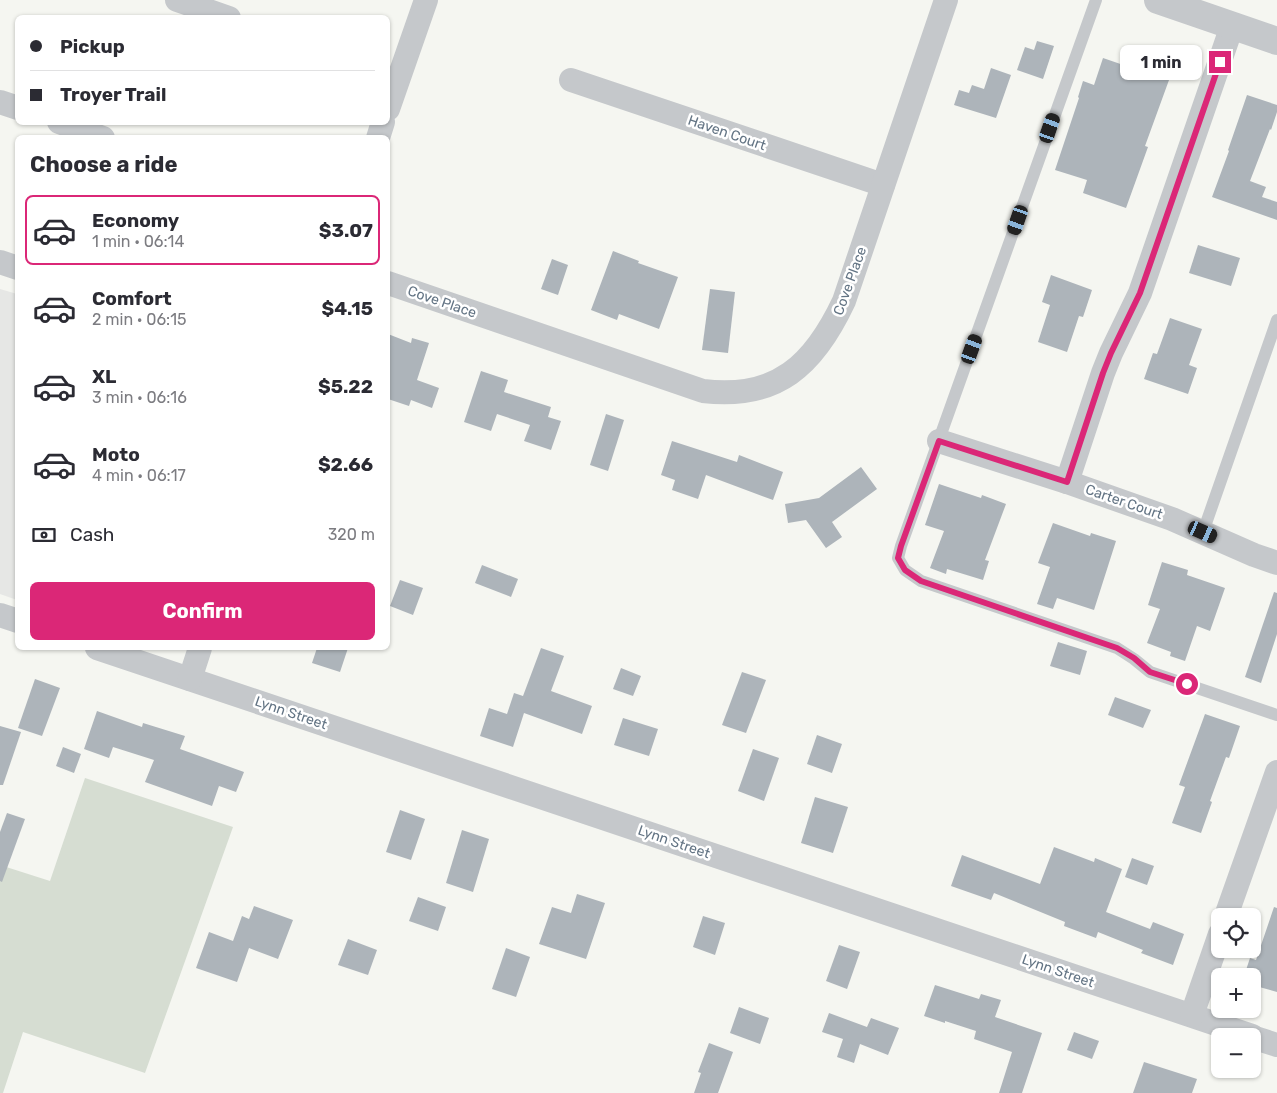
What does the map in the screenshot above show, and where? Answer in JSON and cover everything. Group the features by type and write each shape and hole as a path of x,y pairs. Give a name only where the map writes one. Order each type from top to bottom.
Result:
{"street":[{"path":"177,0 220,15"},
{"path":"390,97 394,73 426,0"},
{"name":"Cove Place","path":"390,284 703,391 722,394 750,391 776,382 806,361 821,343 844,301 946,0"},
{"path":"1158,0 1277,41"},
{"path":"1067,482 1103,373 1140,293 1232,26"},
{"name":"Haven Court","path":"571,80 883,185"},
{"path":"0,102 15,107"},
{"path":"67,125 95,135"},
{"path":"0,262 15,267"},
{"name":"Carter Court","path":"939,441 1067,482 1172,519 1254,555 1277,563"},
{"path":"0,615 15,620"},
{"name":"Lynn Street","path":"103,650 1229,1028"},
{"path":"190,679 199,650"},
{"path":"1229,908 1277,772"},
{"path":"1192,1015 1212,958"},
{"name":"Lynn Street","path":"1261,1039 1277,1045"}],"lane":[{"path":"1096,0 898,558 905,570 921,581 1117,648 1134,658 1150,672 1277,715"},
{"path":"1203,532 1277,320"}],"shaded area":[{"path":"0,289 15,293 15,599 0,594"},
{"path":"85,778 233,827 145,1073 23,1032 3,1093 0,1093 0,865 50,881"}],"building":[{"path":"1037,41 1054,46 1043,79 1017,70 1025,47 1034,50"},
{"path":"1139,57 1173,69 1145,146 1148,147 1126,208 1083,193 1087,180 1055,170 1083,81 1094,85 1103,58 1135,69"},
{"path":"991,68 1011,75 996,118 954,105 959,90 969,93 972,85 984,89"},
{"path":"1247,95 1277,105 1277,112 1271,130 1250,181 1266,187 1262,197 1277,202 1277,220 1212,197"},
{"path":"1198,245 1240,258 1231,286 1189,273"},
{"path":"613,251 639,261 638,263 678,277 659,329 619,314 617,320 591,310"},
{"path":"552,259 568,265 558,295 541,289"},
{"path":"1051,275 1092,290 1083,317 1079,316 1067,352 1038,342 1050,305 1042,302"},
{"path":"710,289 735,292 728,353 702,350"},
{"path":"1170,318 1202,329 1189,365 1197,368 1188,394 1144,379 1153,353 1157,354"},
{"path":"390,335 411,343 412,338 429,343 417,380 439,388 432,408 411,400 409,406 390,400"},
{"path":"481,371 508,380 504,392 551,407 548,417 561,421 551,450 524,441 530,425 497,414 491,431 464,422"},
{"path":"606,414 624,420 608,471 590,465"},
{"path":"672,441 737,462 739,455 783,472 773,500 706,475 698,499 672,490 675,480 661,475"},
{"path":"861,467 877,489 832,522 842,537 826,548 806,520 788,523 785,504 819,498"},
{"path":"939,484 981,498 982,495 1006,504 985,560 989,561 983,580 947,569 946,574 930,568 944,531 925,525"},
{"path":"1053,523 1090,536 1091,533 1116,541 1094,610 1057,598 1053,609 1037,604 1050,567 1038,563"},
{"path":"1162,562 1188,570 1187,575 1225,588 1210,631 1197,626 1185,661 1170,656 1171,652 1147,643 1160,609 1148,605"},
{"path":"482,565 518,579 511,597 475,583"},
{"path":"400,580 423,588 413,615 390,606"},
{"path":"1274,592 1277,593 1277,634 1261,683 1245,677"},
{"path":"1058,642 1087,651 1080,675 1050,666"},
{"path":"541,648 564,656 551,691 592,706 582,734 524,713 513,747 480,736 489,708 507,714 514,693 523,696"},
{"path":"316,650 347,650 340,672 312,663"},
{"path":"621,668 641,676 633,696 613,689"},
{"path":"742,672 766,680 746,733 722,725"},
{"path":"35,679 60,688 42,736 18,728"},
{"path":"1115,697 1151,710 1143,728 1108,715"},
{"path":"97,711 142,727 143,723 185,736 180,749 244,772 236,792 219,786 212,806 145,782 154,760 113,747 109,758 84,749"},
{"path":"1205,714 1240,726 1229,758 1226,757 1201,833 1172,823 1185,787 1179,785"},
{"path":"623,718 658,729 649,756 614,745"},
{"path":"0,726 21,732 3,785 0,785"},
{"path":"817,735 842,744 832,773 807,764"},
{"path":"63,747 81,754 74,773 56,766"},
{"path":"753,749 779,758 764,801 738,791"},
{"path":"815,797 848,807 833,853 801,843"},
{"path":"400,810 425,819 411,860 386,852"},
{"path":"7,813 25,819 2,882 0,881 0,832"},
{"path":"462,830 489,839 473,892 446,883"},
{"path":"1054,847 1094,862 1095,858 1122,869 1106,912 1150,929 1153,922 1184,934 1173,965 1141,953 1143,950 1098,932 1096,938 1064,926 1065,922 994,893 991,900 951,886 962,855 1040,884"},
{"path":"1132,858 1154,866 1147,885 1125,877"},
{"path":"577,894 605,903 586,959 539,944 552,907 571,913"},
{"path":"418,897 446,907 438,931 409,921"},
{"path":"254,906 293,920 278,959 249,948 237,982 196,968 209,932 233,941 242,916 249,919"},
{"path":"1274,907 1277,908 1277,992 1261,988 1261,968 1247,968 1250,958 1256,960 1257,958 1261,958 1261,945"},
{"path":"703,916 725,923 715,955 693,947"},
{"path":"348,939 377,950 368,975 338,965"},
{"path":"839,945 860,952 847,989 826,981"},
{"path":"506,948 530,957 516,997 492,989"},
{"path":"935,985 979,999 981,994 1001,1000 995,1017 1042,1033 1022,1093 999,1093 1012,1052 974,1039 976,1031 924,1016"},
{"path":"739,1007 769,1018 760,1044 730,1033"},
{"path":"829,1013 867,1027 871,1018 899,1028 888,1055 860,1044 854,1063 837,1057 843,1039 822,1032"},
{"path":"1074,1032 1099,1041 1092,1059 1067,1050"},
{"path":"709,1043 733,1052 718,1093 694,1093 701,1073 698,1072"},
{"path":"1144,1062 1197,1079 1192,1093 1133,1093"}],"route":[{"path":"1187,684 1150,672 1134,658 1117,648 921,581 905,570 898,558 939,441 1067,482 1103,373 1140,293 1220,62"}]}
